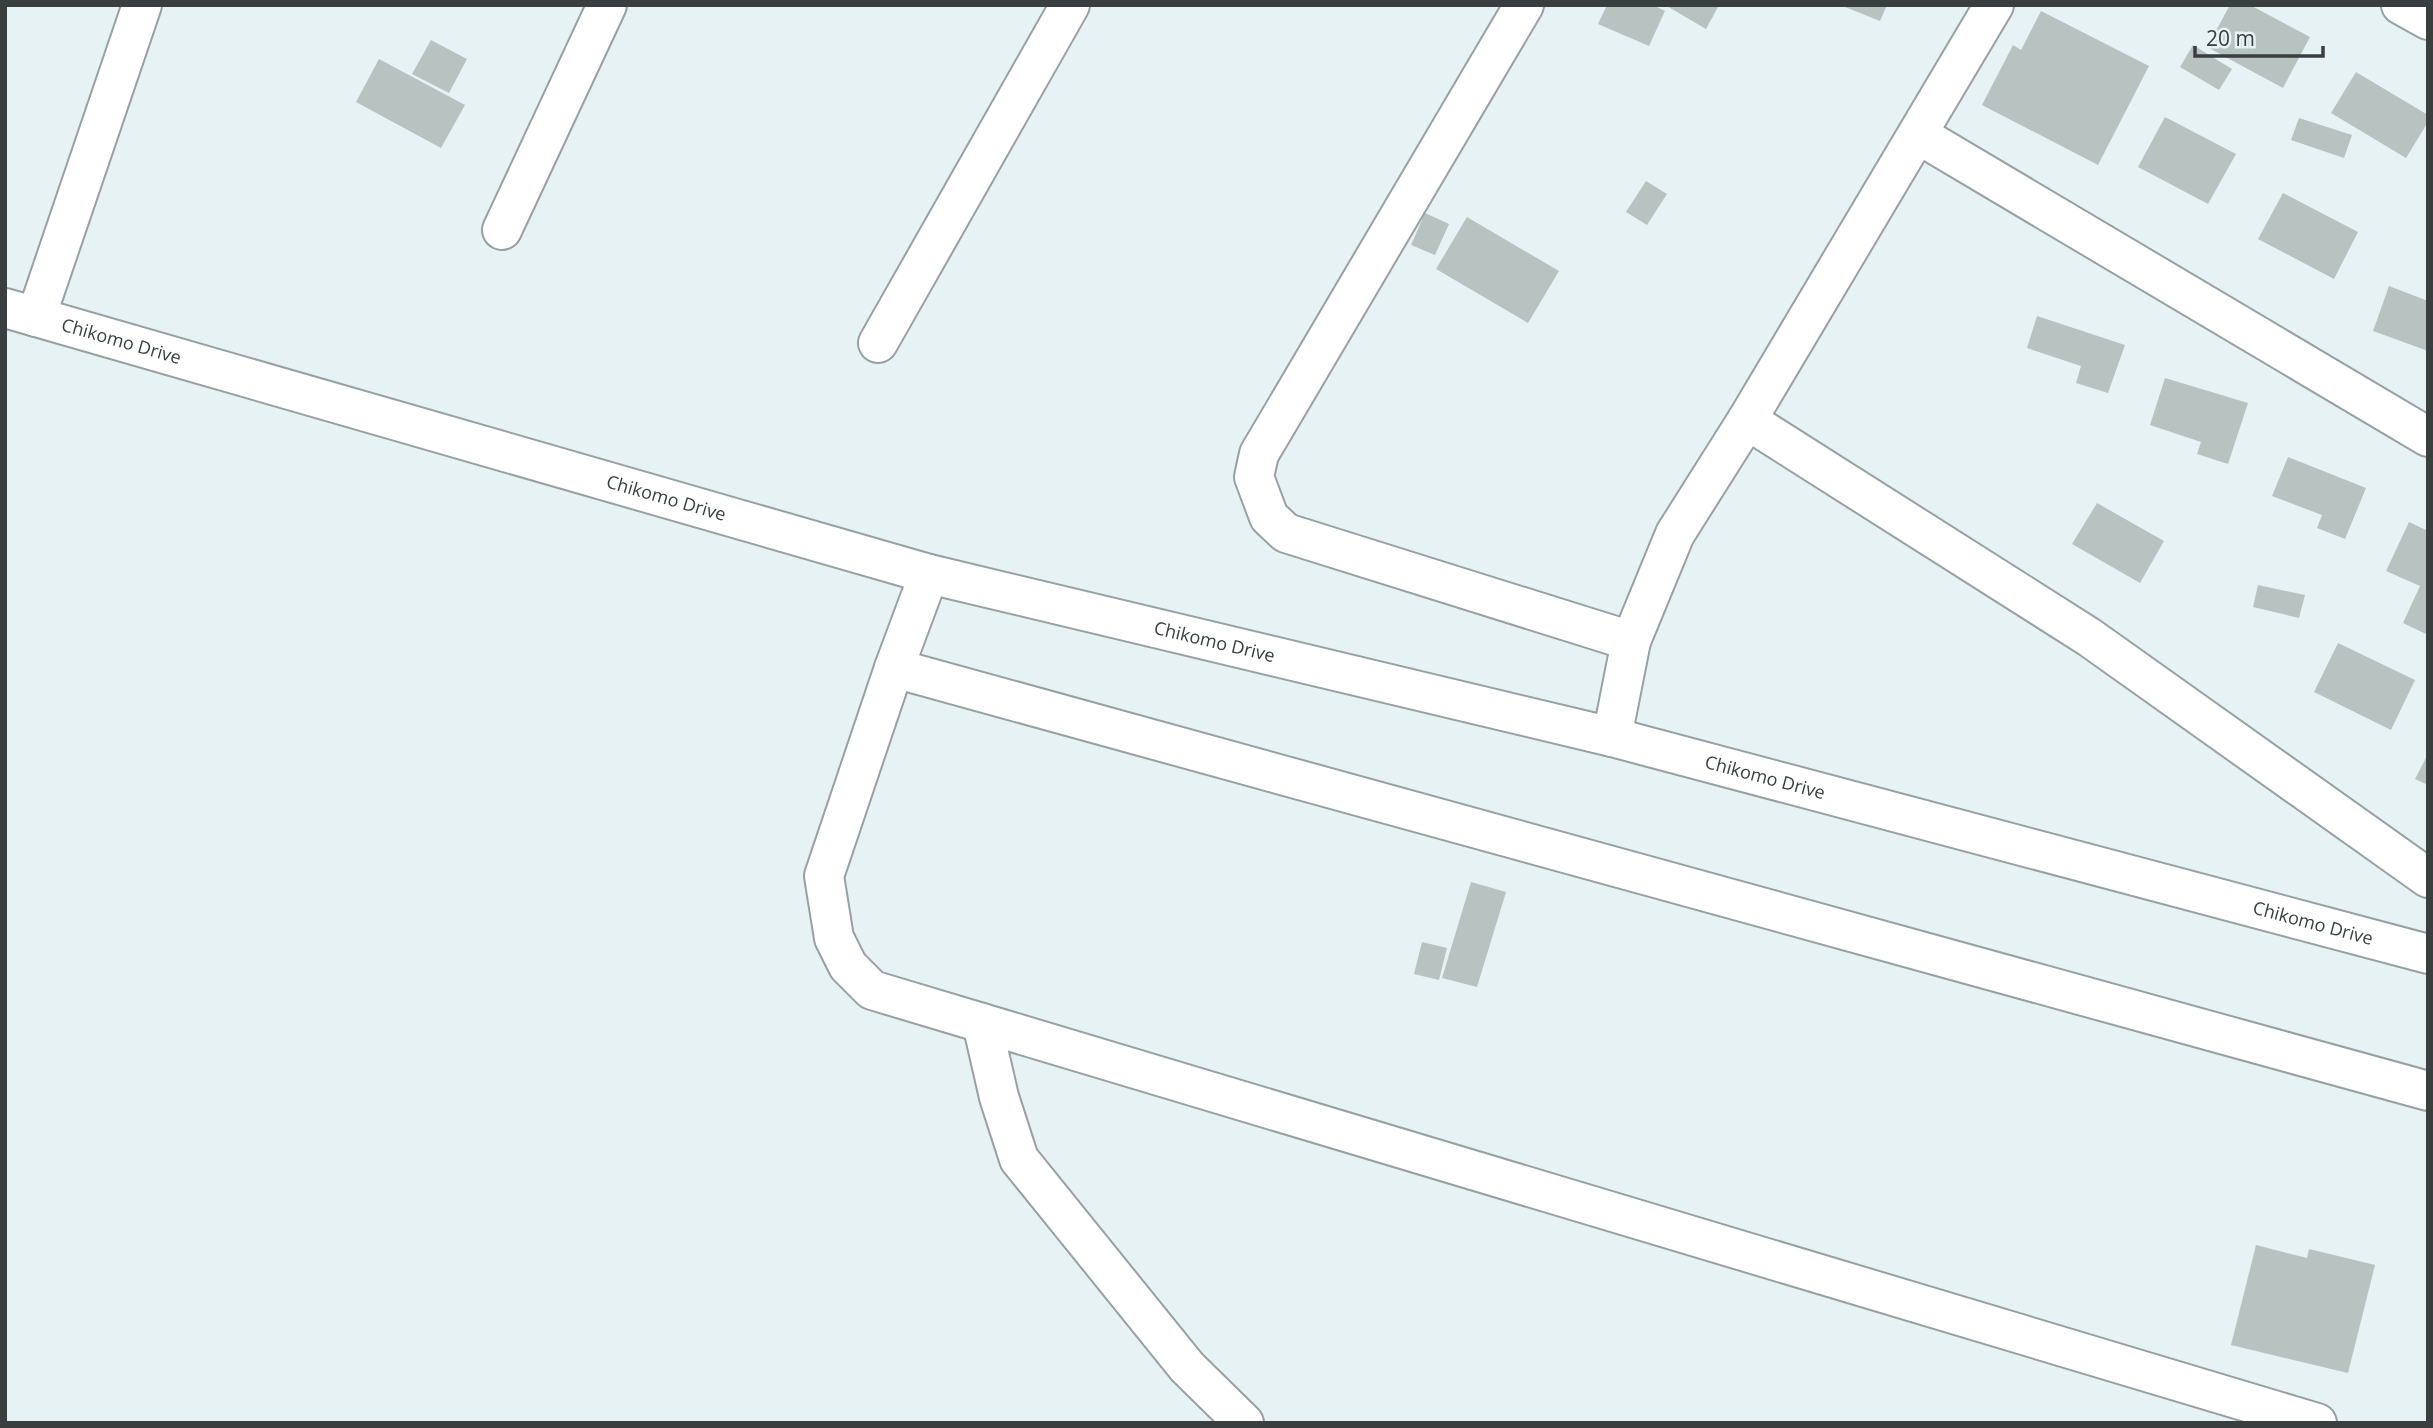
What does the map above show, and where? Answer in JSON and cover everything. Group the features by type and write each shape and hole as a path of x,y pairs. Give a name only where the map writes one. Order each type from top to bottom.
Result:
{"street":[{"path":"502,230 607,5"},
{"path":"878,342 1070,5"},
{"path":"1524,5 1259,454 1254,477 1269,517 1286,533 1631,641"},
{"path":"1612,737 1631,641 1675,534 1919,135 1994,5"},
{"path":"2402,5 2428,20"},
{"path":"21,312 136,7"},
{"path":"1919,135 2428,437"},
{"name":"Chikomo Drive","path":"21,312 929,574 1612,737 2428,954"},
{"path":"1747,420 2089,637 2428,878"},
{"path":"929,574 894,668 824,876 834,938 848,966 872,990 2317,1423"},
{"path":"894,668 2428,1091"},
{"path":"982,1023 999,1097 1019,1159 1187,1367 1244,1423"}],"building":[{"path":"1607,5 1653,5 1665,11 1649,46 1598,24"},
{"path":"1665,5 1719,5 1706,29"},
{"path":"1840,5 1887,5 1880,21"},
{"path":"2230,5 2250,5 2310,37 2283,88 2207,47"},
{"path":"2041,11 2149,66 2098,165 1982,105 2013,45 2021,50"},
{"path":"431,40 467,59 449,93 412,74"},
{"path":"2193,45 2232,69 2219,90 2180,67"},
{"path":"379,59 465,105 441,148 356,102"},
{"path":"2356,72 2428,115 2428,122 2406,158 2331,113"},
{"path":"2165,117 2236,154 2208,204 2138,167"},
{"path":"2299,118 2352,135 2344,158 2291,140"},
{"path":"1646,181 1667,194 1647,225 1626,212"},
{"path":"2283,193 2358,232 2334,279 2258,239"},
{"path":"1425,213 1449,224 1435,255 1411,245"},
{"path":"1467,217 1559,271 1528,323 1436,269"},
{"path":"2389,286 2428,301 2428,351 2373,331"},
{"path":"2037,316 2125,345 2108,393 2076,383 2081,366 2027,348"},
{"path":"2165,378 2248,403 2228,464 2197,454 2201,442 2150,425"},
{"path":"2288,457 2366,488 2345,539 2317,528 2322,515 2272,496"},
{"path":"2097,503 2164,541 2140,583 2072,544"},
{"path":"2409,522 2428,531 2428,635 2403,623 2420,586 2386,571"},
{"path":"2258,585 2305,595 2299,618 2253,607"},
{"path":"2338,643 2415,680 2391,730 2314,692"},
{"path":"2428,754 2428,785 2415,779"},
{"path":"1471,882 1506,892 1477,987 1442,978"},
{"path":"1422,942 1447,948 1439,980 1414,974"},
{"path":"2256,1245 2307,1258 2309,1249 2375,1265 2348,1373 2231,1345"}]}
